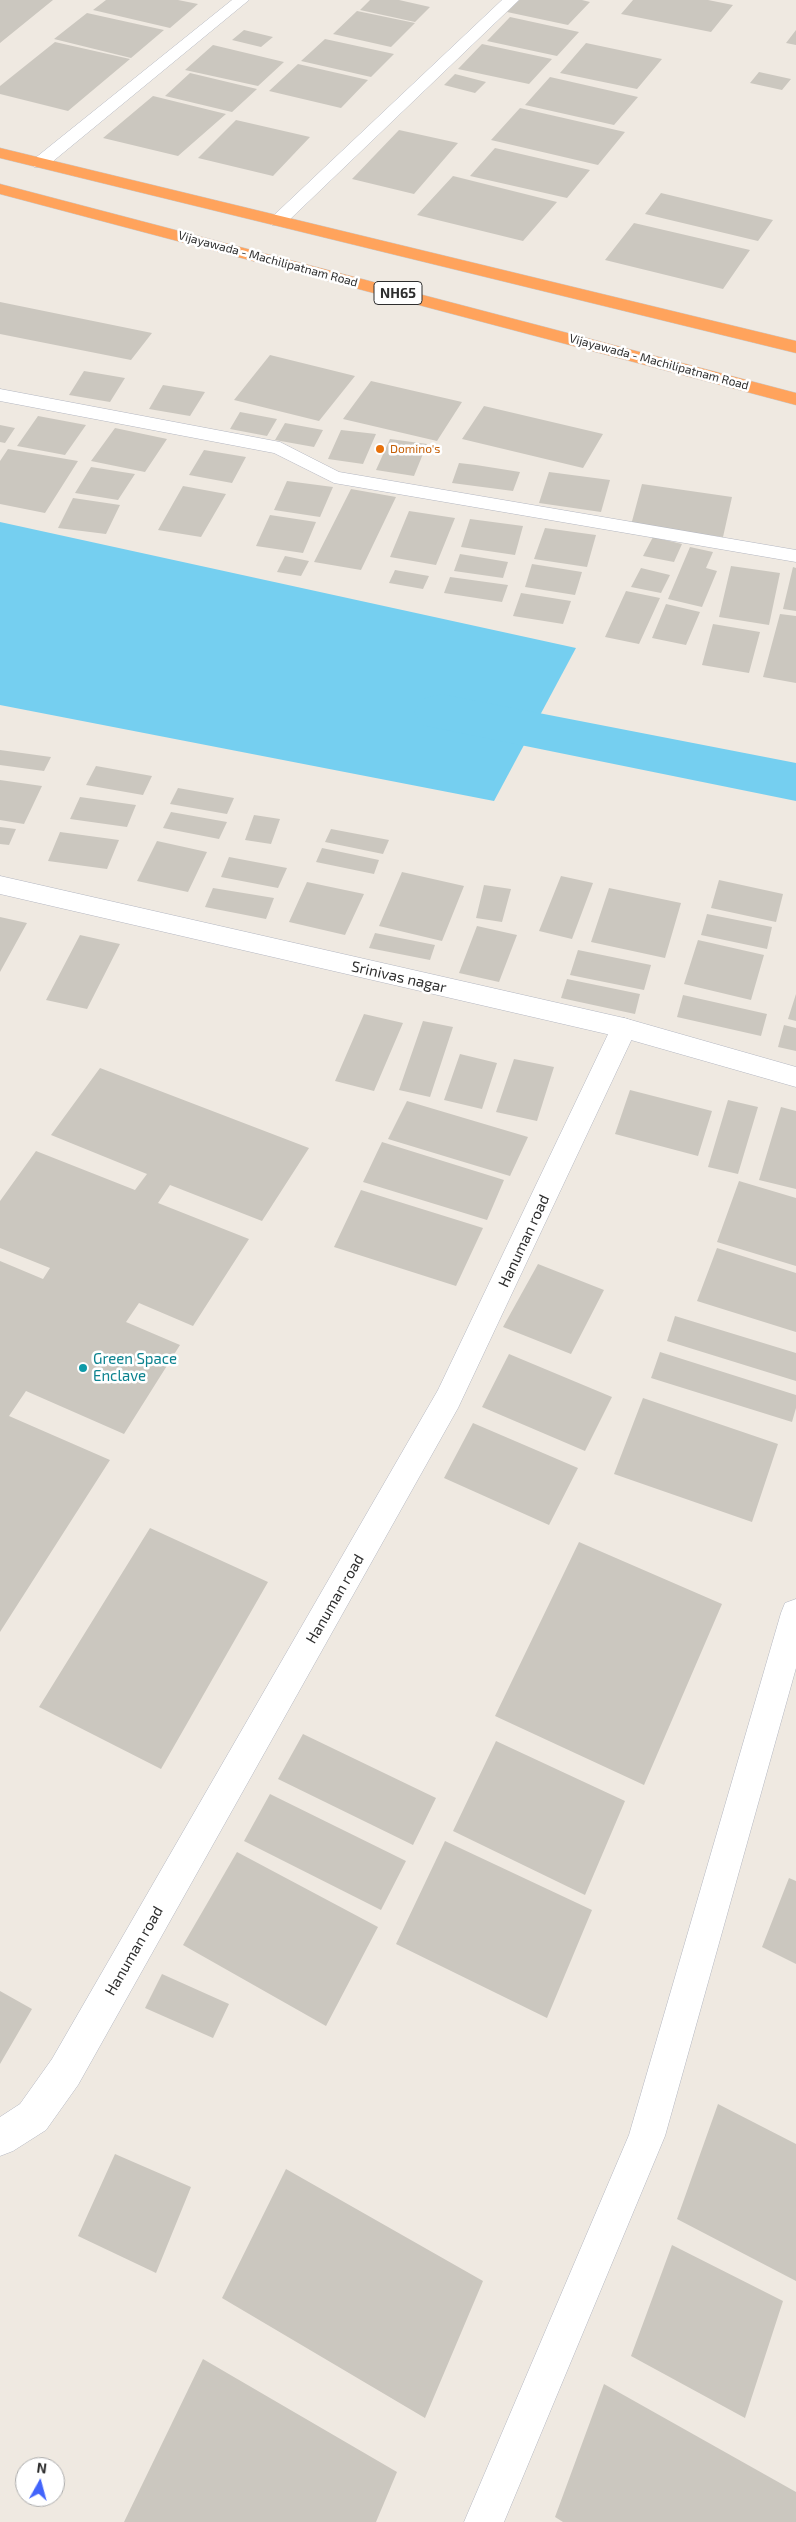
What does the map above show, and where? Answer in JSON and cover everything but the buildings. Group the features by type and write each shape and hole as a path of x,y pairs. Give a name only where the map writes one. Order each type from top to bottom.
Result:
{"highway":[{"path":"0,153 796,347"},
{"name":"Vijayawada - Machilipatnam Road","path":"0,189 796,398"}],"street":[{"path":"40,163 241,0"},
{"path":"278,221 512,0"},
{"path":"0,395 280,448 334,477 796,556"},
{"name":"Srinivas nagar","path":"0,885 624,1028 796,1077"},
{"name":"Hanuman road","path":"0,2138 33,2117 65,2072 448,1399 624,1028"},
{"path":"484,2522 646,2136 796,1614"}],"water":[{"path":"0,522 576,648 494,801 0,705"}],"waterway":[{"path":"441,712 796,782"}],"place":[{"name":"Domino's","path":"380,449"},
{"name":"Green Space Enclave","path":"83,1368"}]}
